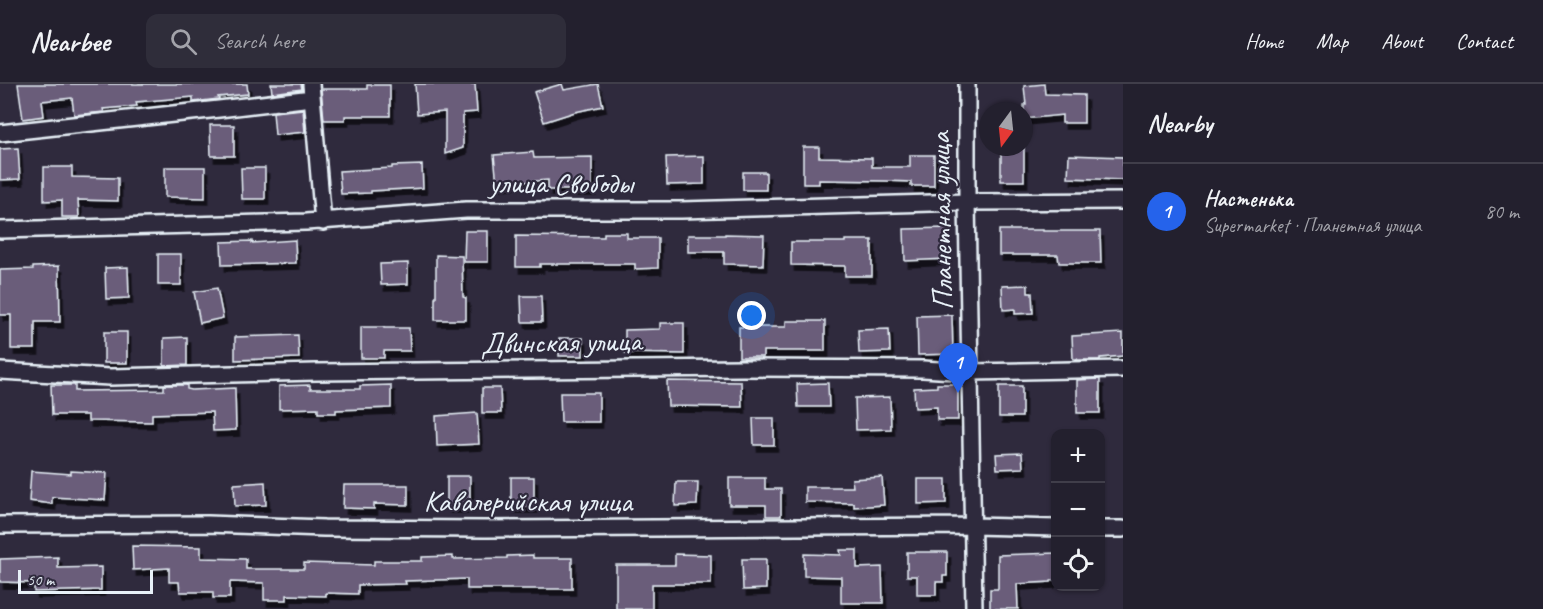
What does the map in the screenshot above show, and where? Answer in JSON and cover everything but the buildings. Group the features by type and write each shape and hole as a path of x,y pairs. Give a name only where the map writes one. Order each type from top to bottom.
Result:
{"street":[{"name":"Планетная улица","path":"967,84 974,609"},
{"path":"0,133 219,110 312,91 323,222"},
{"name":"улица Свободы","path":"0,230 323,222 466,210 681,210 967,202 1123,201"},
{"name":"Двинская улица","path":"0,371 110,377 316,372 743,368 923,369 970,372 1123,369"},
{"name":"Кавалерийская улица","path":"0,525 208,524 324,528 486,529 973,526 1051,528"},
{"path":"1105,529 1123,529"}],"place":[{"name":"Настенька","path":"958,393"}]}
